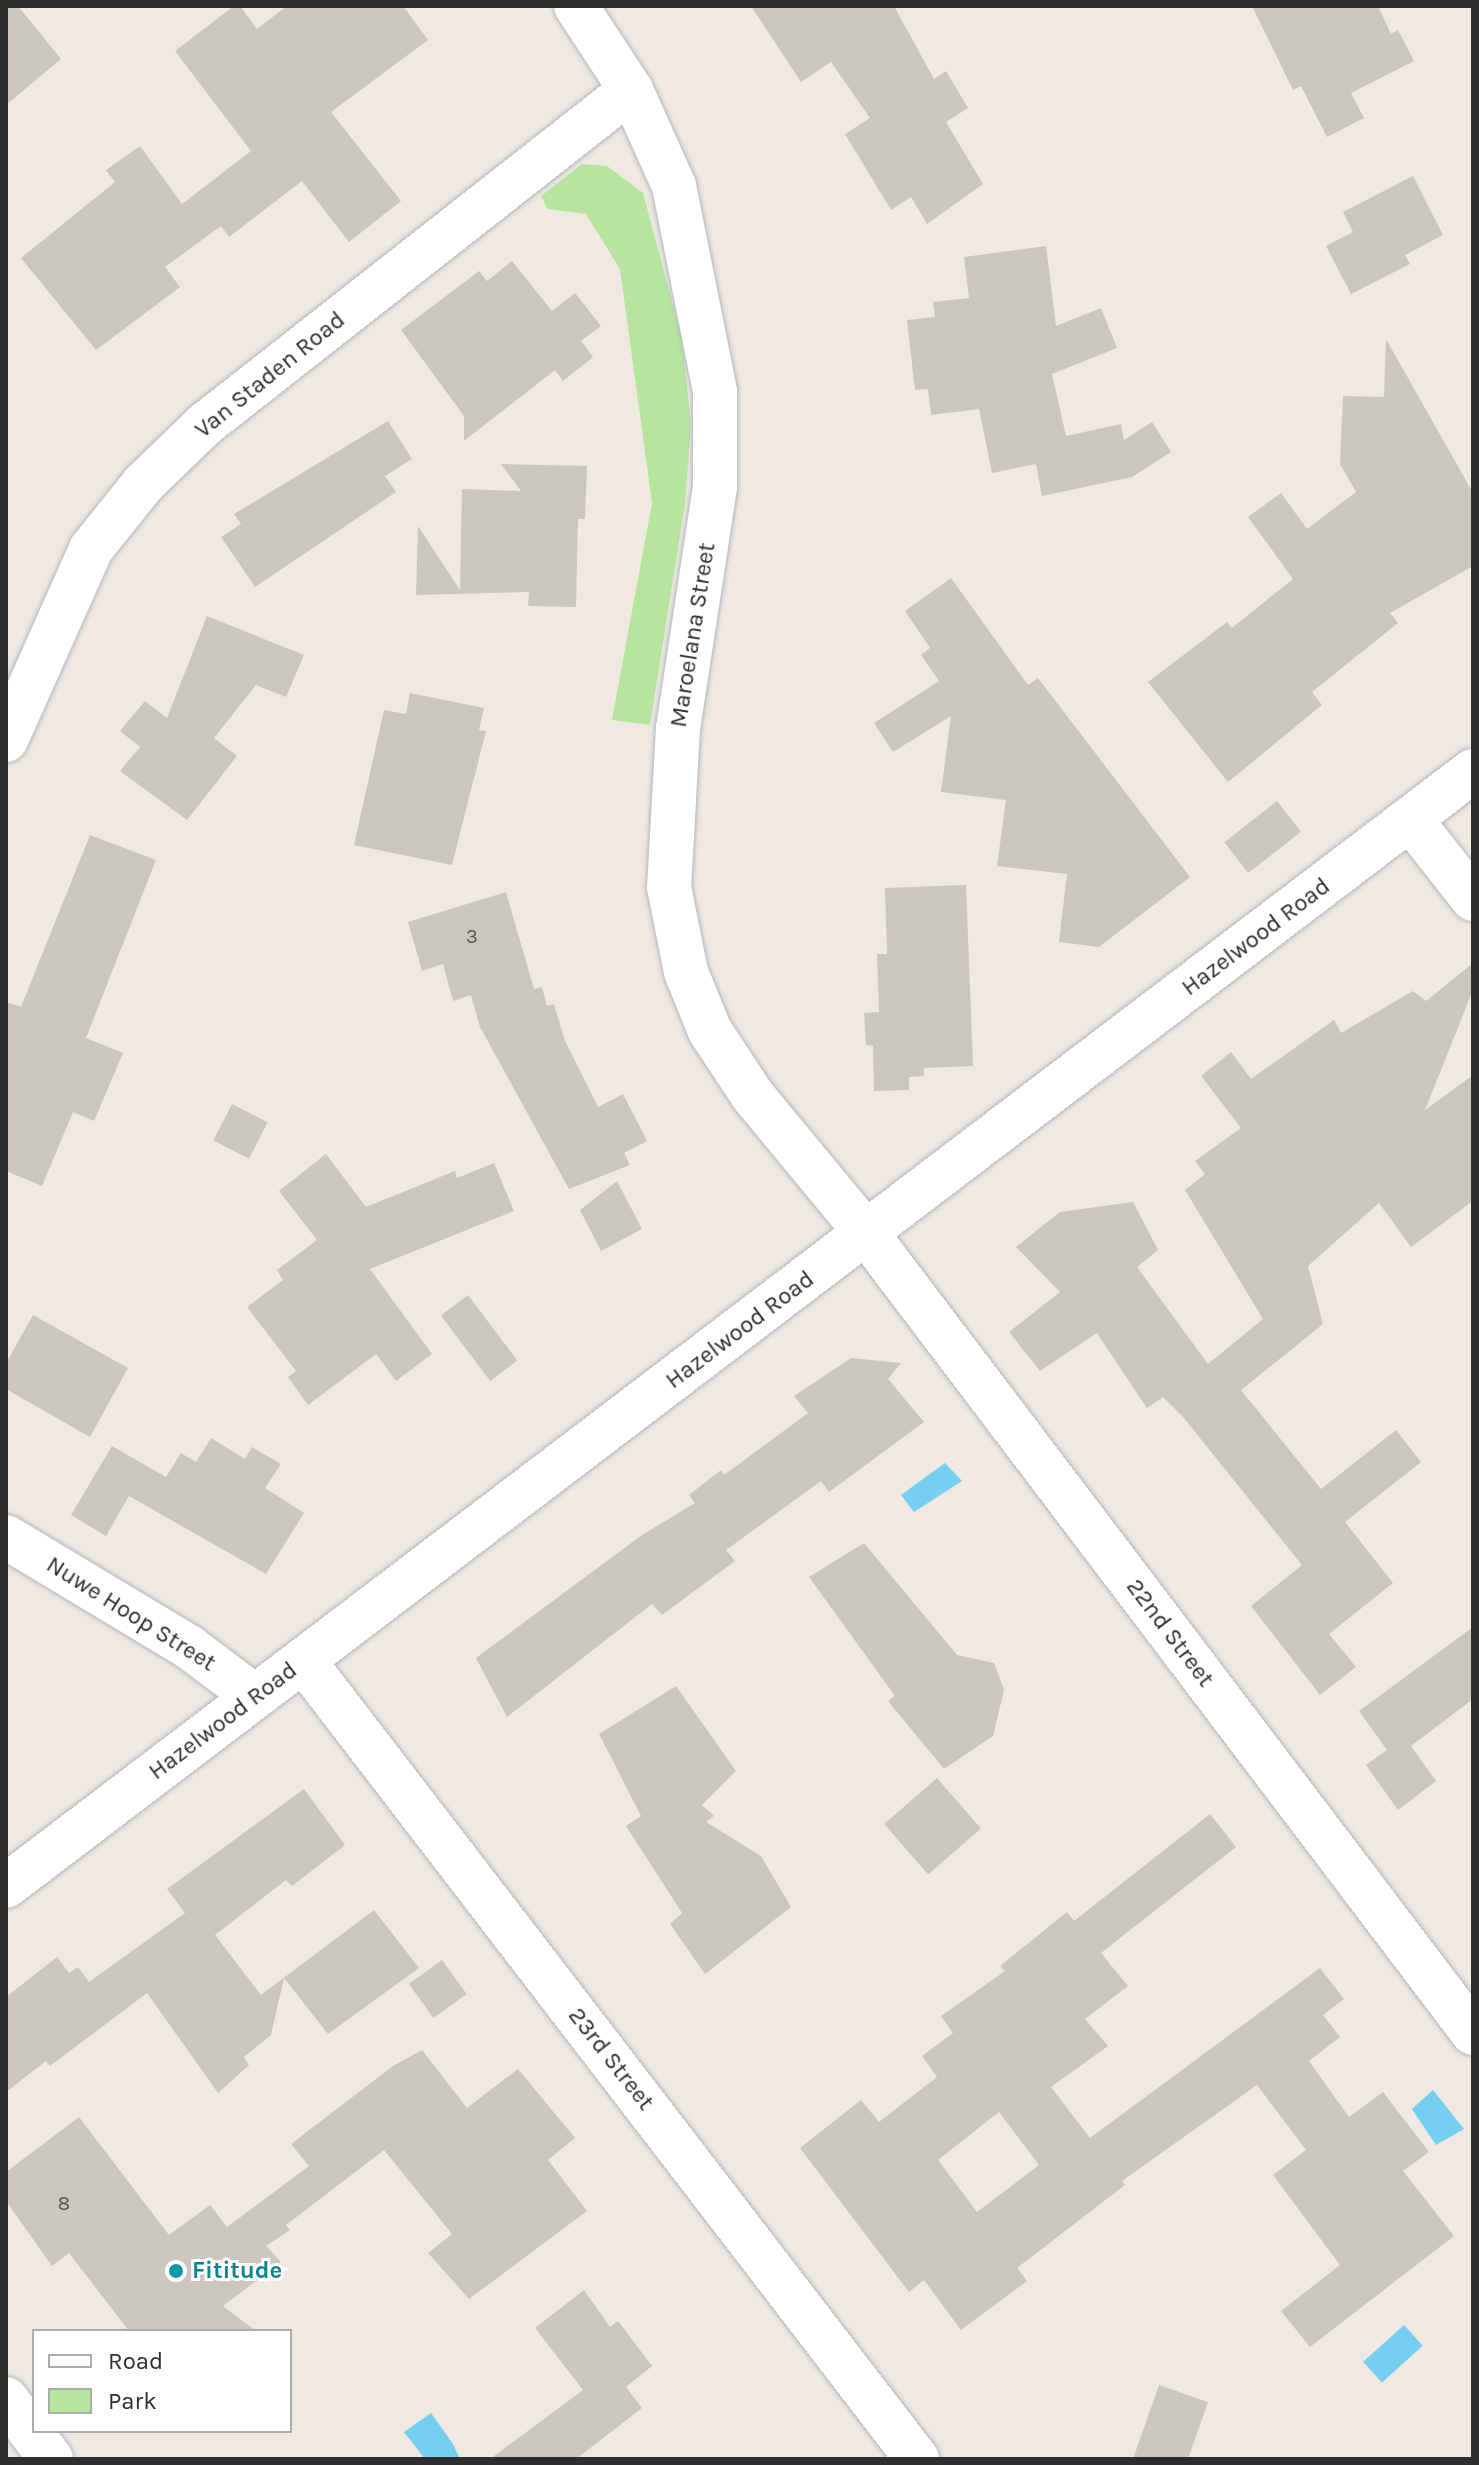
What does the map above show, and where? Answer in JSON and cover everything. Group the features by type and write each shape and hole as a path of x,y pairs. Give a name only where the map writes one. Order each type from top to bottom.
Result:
{"street":[{"name":"Maroelana Street","path":"576,6 631,90 674,186 715,392 715,487 671,800 669,887 683,958 718,1044 753,1096 867,1234"},
{"name":"Van Staden Road","path":"6,740 91,549 143,484 204,425 631,90"},
{"name":"Hazelwood Road","path":"6,1886 1473,771"},
{"path":"1410,819 1473,899"},
{"name":"22nd Street","path":"867,1234 1473,2033"},
{"name":"Nuwe Hoop Street","path":"6,1537 189,1647 254,1696"},
{"name":"23rd Street","path":"303,1660 917,2459"},
{"path":"6,2399 51,2459"}],"green space":[{"path":"582,164 607,166 643,193 682,338 691,425 685,504 650,725 612,720 652,503 620,269 586,214 548,209 541,196"}],"water":[{"path":"945,1463 962,1481 914,1512 901,1495"},
{"path":"1433,2090 1464,2129 1436,2145 1412,2109"},
{"path":"1404,2325 1423,2346 1382,2383 1363,2362"},
{"path":"431,2413 460,2459 425,2459 404,2432"}],"building":[{"path":"6,6 18,6 61,59 6,105"},
{"path":"234,6 240,6 257,29 287,6 403,6 428,40 331,112 401,201 349,242 302,181 229,237 221,226 165,267 180,287 96,350 21,258 115,182 106,170 140,146 182,204 251,151 175,51"},
{"path":"751,6 894,6 934,79 946,71 968,108 946,122 983,184 927,224 911,197 891,210 845,134 870,118 831,62 801,82"},
{"path":"1252,6 1378,6 1391,34 1398,30 1414,61 1351,93 1364,118 1327,137 1301,86 1293,90"},
{"path":"1413,176 1443,235 1405,255 1410,264 1351,294 1326,246 1353,232 1343,212"},
{"path":"1046,246 1056,326 1101,308 1117,348 1052,374 1066,436 1121,424 1124,440 1152,422 1171,452 1132,477 1042,496 1036,464 992,473 979,409 931,415 928,389 915,390 907,320 935,317 933,302 969,298 964,257"},
{"path":"512,261 552,311 575,293 601,326 581,341 593,357 563,381 555,370 464,441 464,416 401,330 479,271 487,281"},
{"path":"1386,339 1473,493 1473,566 1390,613 1398,623 1312,692 1322,705 1228,782 1148,682 1227,622 1232,628 1293,579 1248,517 1281,493 1307,529 1356,492 1340,464 1343,396 1384,397"},
{"path":"388,421 412,459 385,476 396,492 255,587 221,537 241,524 234,514"},
{"path":"501,464 587,466 585,519 578,519 576,607 528,606 529,592 416,595 418,526 460,590 462,489 521,491"},
{"path":"951,578 1028,685 1038,678 1190,877 1099,947 1059,942 1067,874 997,866 1006,800 941,792 951,716 893,752 874,723 939,681 921,655 930,648 905,611"},
{"path":"207,616 304,655 286,697 256,685 214,738 237,756 187,820 120,771 140,747 120,731 145,701 167,718"},
{"path":"410,693 484,708 479,730 486,731 452,865 354,845 384,710 406,714"},
{"path":"1277,801 1301,832 1248,873 1224,842"},
{"path":"90,835 156,860 86,1038 123,1053 94,1121 73,1112 42,1186 6,1171 6,1002 21,1007"},
{"path":"966,885 973,1066 924,1068 924,1076 909,1077 909,1090 874,1091 873,1046 866,1045 864,1013 879,1012 877,954 887,954 885,888"},
{"path":"506,892 534,989 542,987 547,1006 554,1004 565,1041 598,1107 623,1094 647,1141 624,1153 630,1165 569,1189 480,1027 471,995 453,1001 443,964 422,971 408,922"},
{"path":"1473,963 1473,990 1425,1110 1473,1075 1473,1201 1411,1247 1379,1203 1308,1266 1323,1324 1241,1390 1321,1489 1396,1430 1421,1462 1345,1522 1393,1583 1329,1634 1356,1667 1320,1695 1251,1606 1302,1565 1183,1417 1163,1397 1147,1408 1097,1333 1040,1371 1009,1332 1060,1292 1016,1247 1060,1212 1133,1202 1158,1250 1137,1267 1208,1364 1263,1319 1185,1190 1205,1174 1195,1161 1241,1128 1201,1076 1231,1052 1251,1079 1334,1020 1341,1033 1413,991 1426,1001"},
{"path":"232,1104 268,1122 249,1159 213,1141"},
{"path":"326,1154 366,1207 455,1171 457,1178 494,1163 514,1211 370,1269 432,1354 396,1381 376,1354 308,1405 288,1377 296,1371 247,1307 283,1280 277,1270 317,1240 279,1191"},
{"path":"617,1181 642,1229 601,1251 580,1210"},
{"path":"468,1295 517,1360 490,1381 441,1315"},
{"path":"33,1315 128,1368 90,1437 6,1389 6,1363"},
{"path":"851,1358 901,1363 888,1379 924,1422 829,1492 821,1481 726,1550 735,1561 662,1615 652,1604 507,1717 476,1658 642,1535 695,1503 689,1495 721,1470 724,1475 808,1413 794,1396"},
{"path":"211,1438 245,1459 252,1447 281,1464 265,1488 304,1513 266,1574 129,1496 106,1536 71,1515 112,1446 166,1477 181,1453 196,1462"},
{"path":"864,1543 957,1655 994,1663 1004,1690 993,1736 944,1769 888,1701 895,1696 809,1577"},
{"path":"1473,1627 1473,1699 1411,1746 1436,1781 1398,1810 1366,1765 1387,1750 1359,1711"},
{"path":"676,1686 736,1771 702,1805 714,1816 706,1822 761,1856 791,1907 705,1974 670,1924 682,1913 626,1826 641,1816 599,1734"},
{"path":"937,1778 981,1829 928,1874 884,1824"},
{"path":"304,1789 345,1845 292,1886 286,1880 215,1935 261,1995 374,1910 419,1968 328,2034 284,1978 271,2035 244,2057 249,2065 218,2093 147,1993 50,2066 46,2061 6,2092 6,1997 57,1957 69,1973 78,1967 89,1982 185,1913 167,1889"},
{"path":"1210,1814 1236,1847 1101,1953 1128,1986 1085,2019 1108,2046 1051,2087 1090,2138 1320,1968 1344,1999 1323,2015 1340,2037 1309,2061 1349,2117 1383,2092 1429,2152 1403,2171 1454,2236 1310,2347 1281,2311 1340,2265 1273,2175 1306,2150 1257,2085 1122,2181 1125,2185 1017,2268 1027,2281 961,2330 924,2280 909,2292 800,2148 861,2100 879,2122 937,2077 922,2056 953,2033 941,2016 1005,1971 1000,1966 1067,1912 1074,1921","holes":["999,2112 1039,2165 977,2212 938,2160"]},
{"path":"442,1960 467,1994 434,2018 409,1984"},
{"path":"422,2050 467,2108 518,2069 575,2138 548,2160 587,2211 469,2299 428,2253 452,2234 384,2150 286,2225 290,2230 266,2246 281,2262 223,2306 253,2329 127,2329 69,2253 52,2266 6,2201 6,2172 79,2117 169,2235 210,2205 227,2227 309,2166 291,2144 393,2066"},
{"path":"584,2290 610,2327 618,2321 652,2366 626,2387 642,2408 576,2459 490,2459 583,2390 535,2328"},
{"path":"1159,2385 1208,2402 1188,2459 1133,2459"}],"place":[{"name":"Fititude","path":"176,2271"}]}
